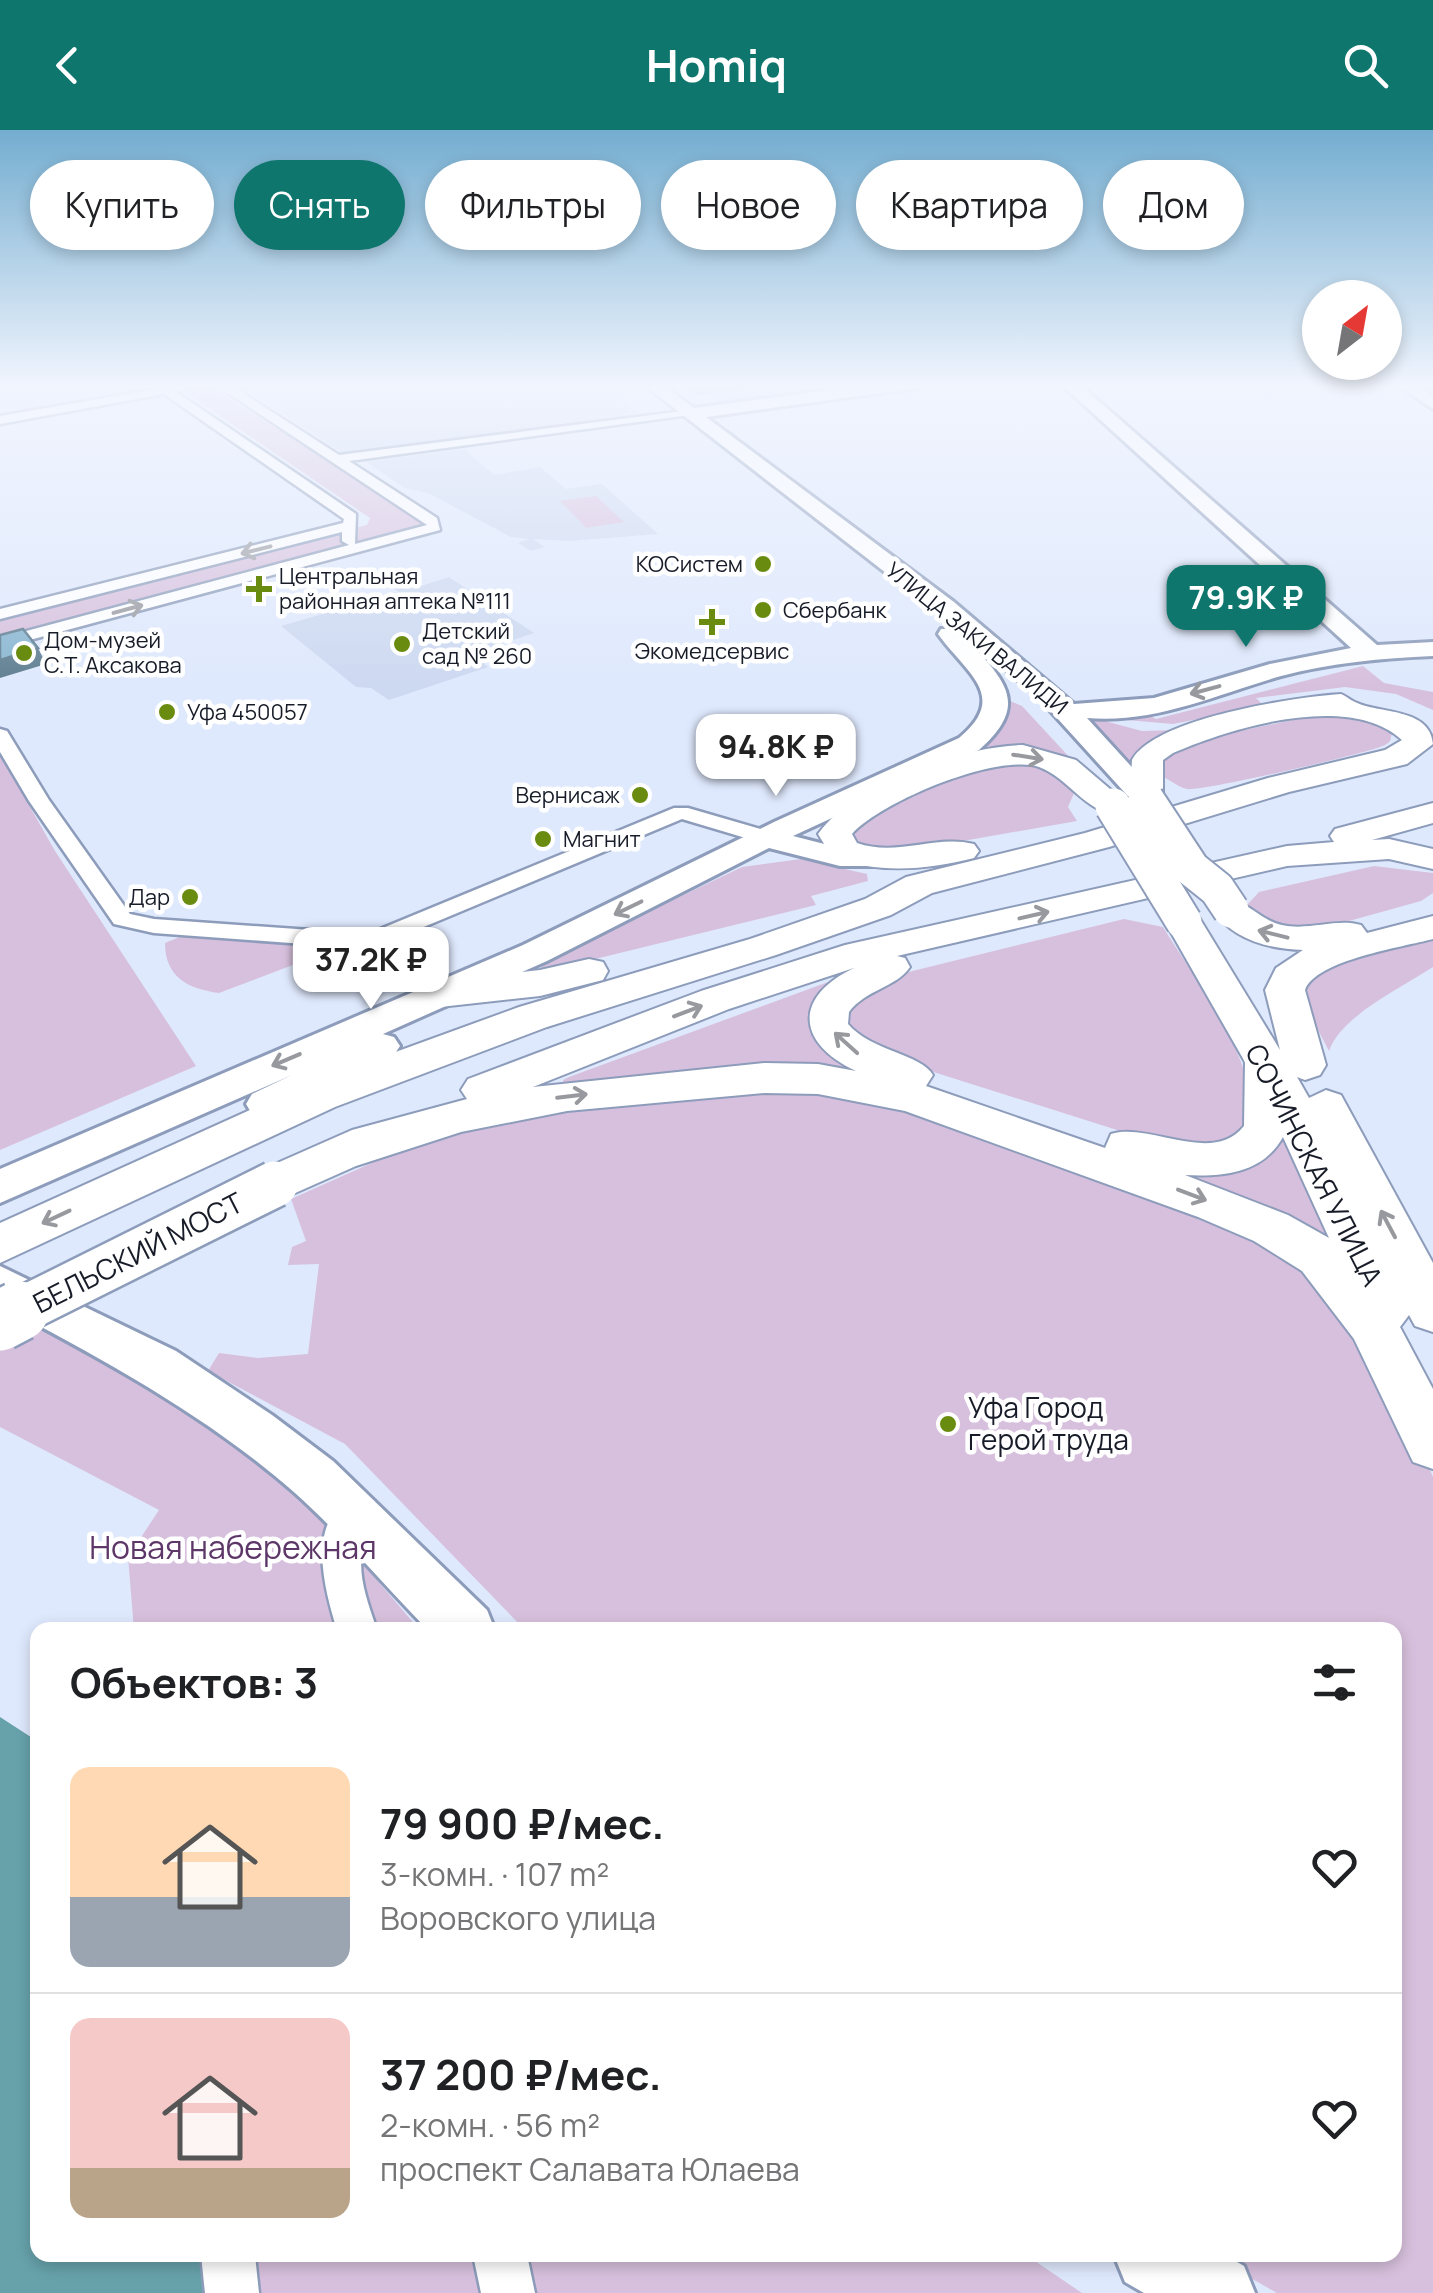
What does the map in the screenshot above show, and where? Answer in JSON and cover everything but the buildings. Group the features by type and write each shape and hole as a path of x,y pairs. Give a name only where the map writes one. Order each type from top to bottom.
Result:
{"main road":[{"name":"УЛИЦА ЗАКИ ВАЛИДИ","path":"770,484 1051,720 1121,790"},
{"name":"УЛИЦА ЗАКИ ВАЛИДИ","path":"779,484 946,607 1047,691 1121,790"},
{"path":"1181,484 1368,650"},
{"path":"243,1138 453,993 766,838 958,750 990,726 997,715 999,700 950,634"},
{"path":"1084,710 1117,714 1368,650 1433,649"},
{"path":"1047,691 1084,710 1142,727 1238,720 1328,702 1368,704 1433,719"},
{"path":"766,838 855,860 885,859 1208,818 1396,757 1418,743 1417,735 1407,726 1390,719 1355,710 1312,707"},
{"path":"1121,790 1152,752 1164,744 1238,720"},
{"path":"885,859 844,850 836,834 841,824 855,813 974,759 998,754 1032,756 1121,790 1210,915 1297,940 1323,939 1433,910"},
{"path":"453,993 540,983 878,907 1414,766 1424,773"},
{"name":"СОЧИНСКАЯ УЛИЦА","path":"1121,790 1192,869 1210,915 1285,1065 1433,1311"},
{"path":"342,1154 445,1105 715,1000 859,953 974,930 1286,856 1381,825 1433,814"},
{"path":"1286,856 1389,848 1433,859"},
{"path":"731,858 769,852 823,853"},
{"path":"0,1244 117,1188 243,1138 878,907"},
{"path":"974,930 936,954 849,984 836,995 830,1009 829,1022 836,1037 850,1050 877,1064 1152,1154 1198,1160 1236,1155 1258,1142 1298,1026 1286,990 1290,978 1303,965 1321,956 1433,926"},
{"name":"СОЧИНСКАЯ УЛИЦА","path":"1285,1065 1289,1101 1433,1414"},
{"path":"0,1188 243,1138 342,1154 458,1117 567,1096 765,1078 818,1079 911,1097 1216,1204 1271,1228 1318,1257 1372,1324 1433,1444"},
{"name":"БЕЛЬСКИЙ МОСТ","path":"0,1285 243,1138"},
{"name":"БЕЛЬСКИЙ МОСТ","path":"0,1321 243,1138"},
{"path":"0,1285 159,1366 254,1431 316,1478 459,1622"},
{"path":"1164,2262 1217,2293"}],"street":[{"path":"304,484 350,516 351,549"},
{"path":"0,644 435,528 432,521 375,484"},
{"path":"0,614 350,526"},
{"path":"0,735 39,801 122,919 154,926 371,942 672,817 766,838"},
{"path":"671,887 722,851 724,843 703,827 672,817"},
{"path":"355,1515 342,1535 340,1562 355,1622"},
{"path":"229,2262 232,2293"},
{"path":"501,2262 508,2293"}],"shaded area":[{"path":"399,484 560,484 566,489 602,484 658,534 569,541 533,539 544,547 531,551 518,543 529,539 511,537 428,493"},
{"name":"Детский сад № 260","path":"449,577 534,633 471,654 488,667 389,700 371,688 356,687 281,626 398,592 395,589"},
{"path":"0,1717 30,1736 30,2262 201,2262 204,2293 0,2293"}],"green space":[{"path":"320,484 365,484 433,527 0,638 0,617 367,525 370,518"},
{"path":"596,496 624,522 586,528 560,501"},
{"path":"1363,666 1384,683 1433,692 1433,710 1396,694 1345,687 1256,698 1264,706 1173,724 1115,719 1143,712 1156,719"},
{"path":"1010,701 1022,706 1072,760 968,753 1000,728"},
{"path":"1322,714 1372,718 1392,733 1390,740 1350,756 1199,788 1183,788 1159,776 1164,753 1186,742"},
{"path":"1086,716 1142,731 1180,730 1141,748 1134,762 1129,762"},
{"path":"0,754 55,851 196,1066 0,1150"},
{"path":"1001,760 1057,770 1075,791 1068,807 1077,821 923,848 858,847 849,836 899,799"},
{"path":"801,859 867,874 868,881 811,896 816,905 539,970 548,960 742,867"},
{"path":"1374,866 1433,873 1433,893 1421,901 1331,926 1274,928 1246,906 1259,892"},
{"path":"1124,919 1163,927 1234,1046 1245,1072 1251,1121 1225,1144 1155,1142 924,1069 847,1034 846,998 876,980"},
{"path":"1433,934 1433,967 1359,1015 1329,1051 1306,1007 1305,983 1332,963"},
{"path":"199,935 343,946 219,993 188,984 169,965 165,943"},
{"path":"839,978 823,990 876,1074 564,1085 563,1080 569,1077"},
{"path":"766,1086 862,1094 1289,1248 1386,1368 1433,1477 1433,2293 1277,2293 1222,2262 1402,2262 1402,1622 517,1622 345,1444 208,1371 219,1353 258,1358 308,1354 319,1264 288,1265 292,1247 306,1241 291,1199 403,1149 523,1109"},
{"path":"1284,1132 1356,1278 1140,1160 1246,1168 1272,1152"},
{"name":"Новая набережная","path":"0,1302 160,1394 236,1445 322,1520 413,1622 133,1622 128,1557 159,1510 0,1427"},
{"path":"201,2262 1036,2262 1082,2293 204,2293"}],"place":[{"name":"КОСистем","path":"763,564"},
{"name":"Центральная районная аптека №111","path":"259,589"},
{"name":"Сбербанк","path":"763,610"},
{"name":"Экомедсервис","path":"712,622"},
{"name":"Детский сад № 260","path":"402,644"},
{"name":"Дом-музей С.Т. Аксакова","path":"24,653"},
{"name":"Уфа 450057","path":"167,712"},
{"name":"Вернисаж","path":"640,795"},
{"name":"Магнит","path":"543,839"},
{"name":"Дар","path":"190,897"},
{"name":"Уфа Город герой труда","path":"948,1424"}]}
